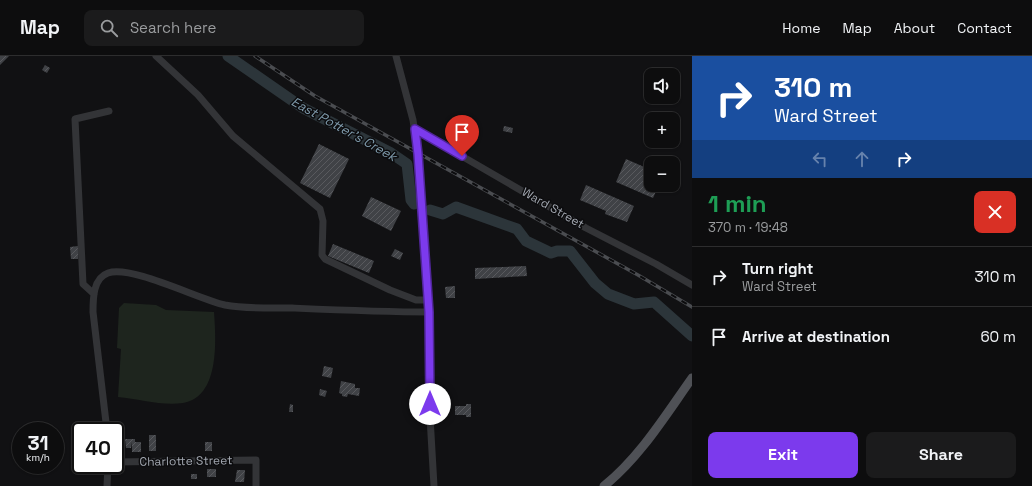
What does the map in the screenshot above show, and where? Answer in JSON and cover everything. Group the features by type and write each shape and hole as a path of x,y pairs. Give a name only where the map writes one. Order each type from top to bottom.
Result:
{"main road":[{"path":"604,486 623,469 640,449 692,378"}],"street":[{"path":"156,56 198,95 233,136 320,209 323,221 322,255 325,259 390,290 416,300 428,300"},
{"path":"396,56 415,129 418,154 429,312 430,418 434,486"},
{"path":"94,294 83,284 75,119 109,111"},
{"name":"Ward Street","path":"415,129 586,228 656,264 692,285"},
{"path":"105,422 93,312 94,294 98,280 108,273 121,272 167,284 213,302 235,306 388,312 429,312"},
{"name":"Charlotte Street","path":"124,462 256,460 256,486"},
{"path":"107,486 108,474"}],"shaded area":[{"path":"124,303 156,305 166,310 214,312 215,352 213,366 210,379 204,390 195,399 183,403 167,404 118,397 121,349 117,348 119,308"}],"building":[{"path":"0,56 9,56 0,65"},
{"path":"45,65 50,68 47,73 42,70"},
{"path":"504,126 513,128 512,133 503,131"},
{"path":"319,144 349,159 330,198 300,183"},
{"path":"626,159 644,167 644,192 656,192 653,198 616,182"},
{"path":"586,185 634,206 627,222 605,214 606,211 580,200"},
{"path":"371,197 401,211 391,231 362,216"},
{"path":"333,244 374,261 369,273 328,256"},
{"path":"78,246 78,259 71,259 70,247"},
{"path":"395,249 403,253 400,260 391,256"},
{"path":"526,266 527,276 475,279 475,268"},
{"path":"455,286 455,298 446,298 445,287"},
{"path":"324,366 333,368 331,378 322,376"},
{"path":"341,381 355,384 355,388 360,388 359,396 348,394 347,397 342,396 342,394 339,393"},
{"path":"320,389 327,391 325,397 319,395"},
{"path":"290,404 293,405 293,412 289,412"},
{"path":"466,404 471,404 471,417 466,417 466,415 455,415 455,406 466,406"},
{"path":"149,435 156,435 156,451 149,451"},
{"path":"125,439 135,439 135,442 141,442 141,452 132,452 132,442 131,448 126,448"},
{"path":"205,442 212,442 212,451 205,451"},
{"path":"207,469 216,469 216,477 207,477"},
{"path":"237,470 245,470 244,482 235,482"},
{"path":"191,474 197,474 197,479 191,479"}],"waterway":[{"name":"East Potter's Creek","path":"228,56 303,108 391,153 407,164 411,200 414,204"},
{"name":"East Potter's Creek","path":"430,210 443,214 456,207 517,229 526,241 551,253 557,251 570,251 595,283 608,294 634,304 654,302 692,336"}],"railway":[{"path":"255,56 315,96 638,275 692,307"}],"route":[{"path":"430,404 431,351 429,312 415,129 462,156"}]}
